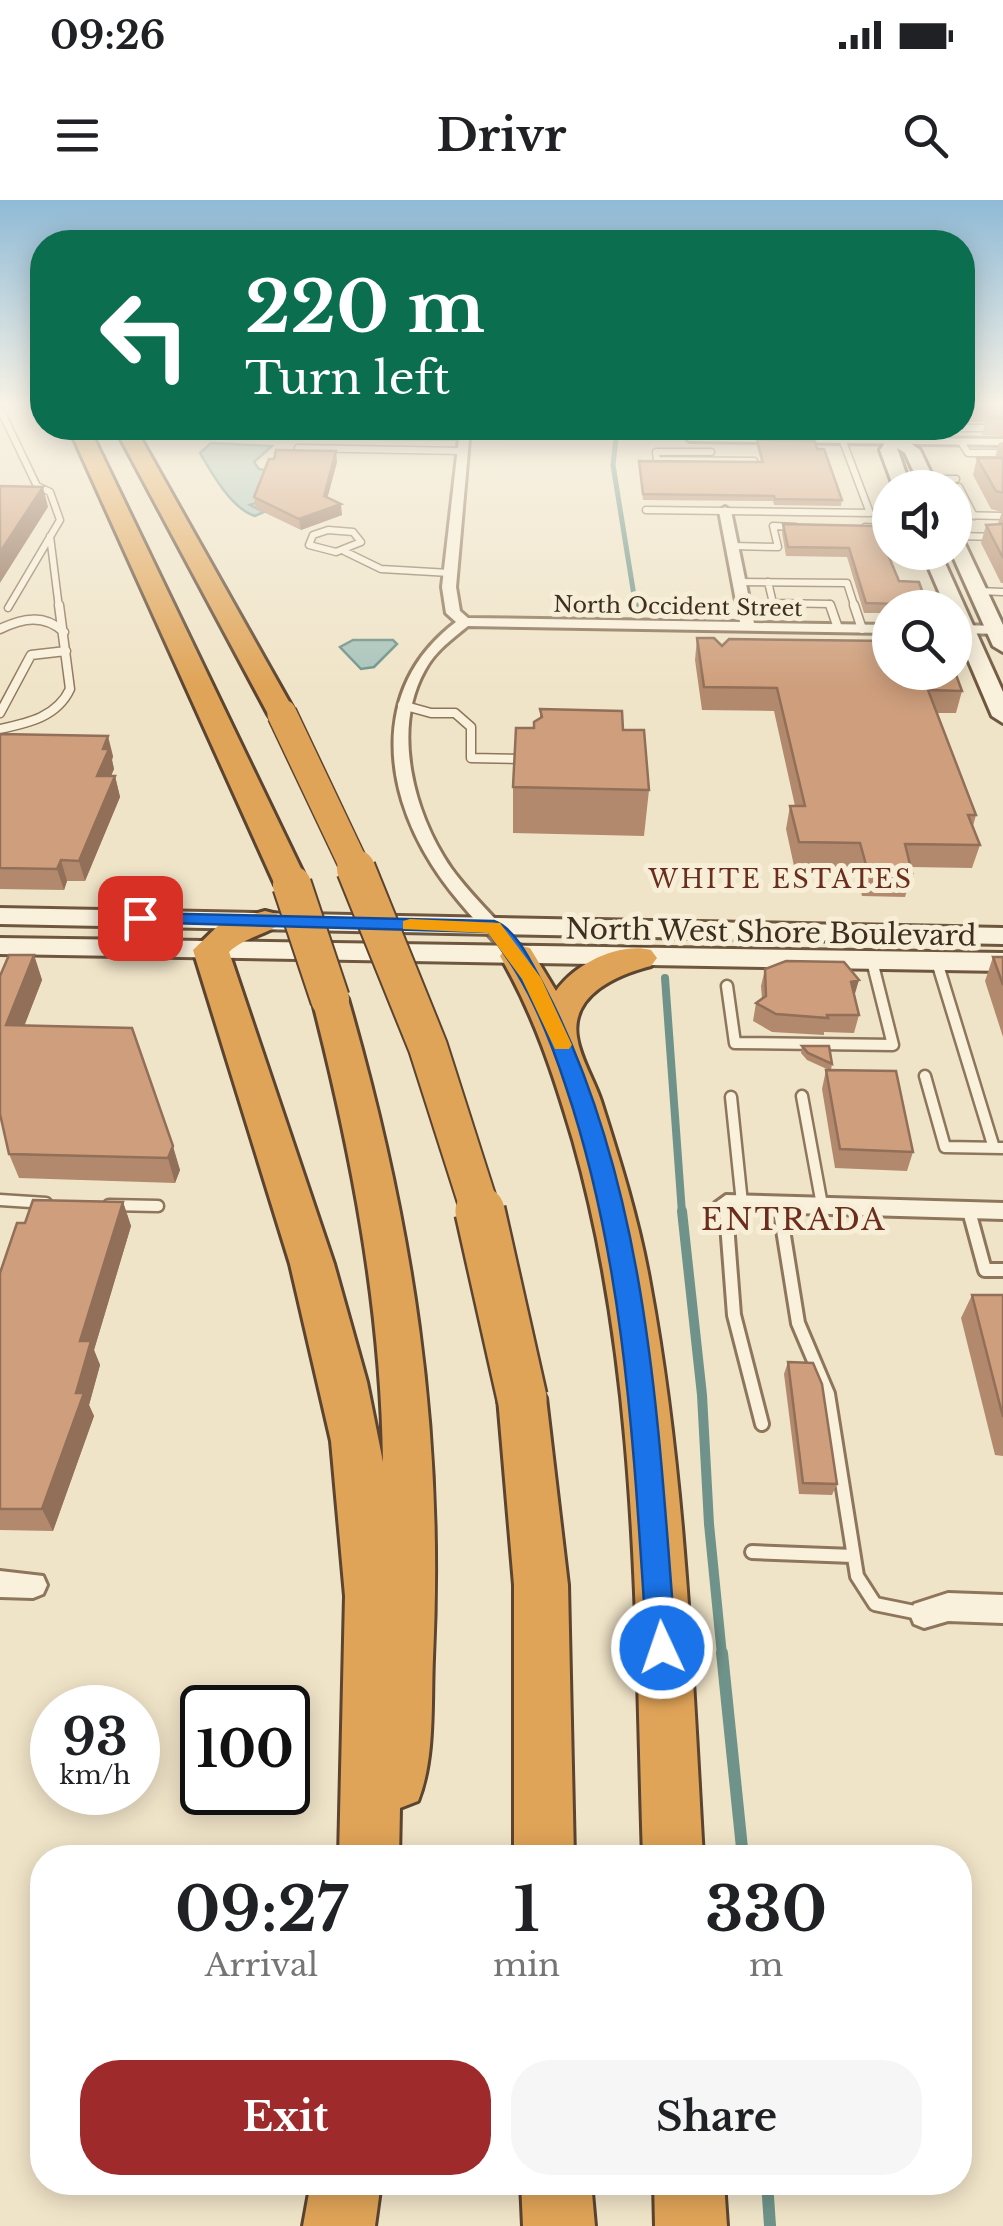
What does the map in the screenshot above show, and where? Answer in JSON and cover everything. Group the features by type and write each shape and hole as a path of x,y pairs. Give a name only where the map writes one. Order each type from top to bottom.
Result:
{"highway":[{"path":"108,498 278,903 330,999 378,1192 404,1392 409,1482 408,1590 391,1845"},
{"path":"163,498 282,714 367,889 448,1094 496,1259 522,1398 541,1585 544,1845"},
{"path":"166,498 167,504"},
{"path":"278,903 233,930 211,950 322,1298 355,1440 372,1593 369,1845"},
{"path":"518,956 558,1033 602,1159 632,1316 654,1500 671,1845"},
{"path":"558,1033 564,1007 583,980 609,965 639,958"},
{"path":"337,2226 341,2195"},
{"path":"532,2226 533,2195"},
{"path":"557,2195 559,2226"},
{"path":"690,2195 691,2226"}],"main road":[{"path":"969,570 1000,635"},
{"path":"972,654 1003,716"},
{"name":"North West Shore Boulevard","path":"0,916 278,903 494,927 1003,936"},
{"name":"North West Shore Boulevard","path":"0,946 1003,962"}],"street":[{"path":"457,498 450,573 453,613 465,622 423,657 411,675 400,728 409,792 426,841 449,878 518,956"},
{"path":"724,511 748,627"},
{"name":"North Occident Street","path":"465,622 713,630 872,628"},
{"path":"972,632 1000,635"},
{"path":"734,1203 1003,1211"},
{"path":"0,1584 33,1585"},
{"path":"924,1614 948,1607 1003,1609"}],"lane":[{"path":"42,506 47,498"},
{"path":"8,608 60,520 52,498"},
{"path":"646,510 870,513 863,498"},
{"path":"972,512 974,516 1003,516"},
{"path":"732,546 778,547 773,526 810,527"},
{"path":"847,527 872,528"},
{"path":"344,551 361,542 358,535 328,530 308,542 319,550 344,551 354,560 399,573 450,573"},
{"path":"0,729 39,718 62,704 70,689 50,536"},
{"path":"972,538 1003,537"},
{"path":"739,582 847,583 862,628"},
{"path":"768,582 773,604 830,604 838,628"},
{"path":"978,591 1003,592"},
{"path":"0,629 25,619 45,618 64,632"},
{"path":"0,713 31,656 66,652"},
{"path":"402,704 431,714 455,714 471,727 470,758 534,759"},
{"path":"400,728 431,714"},
{"path":"728,986 736,1043 894,1046 872,961"},
{"path":"925,1076 945,1148 998,1148 937,962"},
{"path":"802,1096 822,1206"},
{"path":"731,1097 734,1203 725,1228 741,1365 762,1424"},
{"path":"0,1215 3,1200 62,1204"},
{"path":"778,1204 798,1323 828,1394 852,1556 862,1588 876,1604 924,1614"},
{"path":"101,1205 158,1206"},
{"path":"969,1210 985,1270 1003,1270"},
{"path":"752,1552 852,1556"}],"water":[{"path":"230,498 260,498 250,505 264,512 255,516"},
{"path":"353,640 393,640 397,644 374,667 361,669 340,647"}],"building":[{"path":"0,498 36,498 0,552"},
{"path":"255,498 327,498 341,504 299,519"},
{"path":"841,498 842,500 775,499"},
{"path":"783,524 872,526 872,570 894,570 899,581 919,582 922,590 872,590 872,603 866,603 849,548 788,547"},
{"path":"1003,524 1003,558 986,525"},
{"path":"697,638 714,638 722,646 729,639 872,641 872,690 928,690 976,815 968,815 980,845 905,844 912,873 868,872 860,843 799,842 790,806 805,806 777,688 704,687"},
{"path":"540,709 622,711 623,730 644,730 649,790 513,787 516,728 534,728 534,722 542,717"},
{"path":"0,734 108,736 103,749 109,749 97,776 115,776 79,861 61,860 57,869 0,868"},
{"path":"9,955 34,955 6,1025 132,1028 173,1146 168,1158 9,1154 0,1114 0,976"},
{"path":"993,957 1003,957 1003,985"},
{"path":"786,961 844,962 859,980 851,982 859,1015 827,1015 828,1018 776,1014 756,1003 766,996 765,969"},
{"path":"802,1046 829,1046 832,1064 808,1053"},
{"path":"826,1070 896,1071 913,1152 840,1149"},
{"path":"33,1200 123,1202 80,1341 91,1341 76,1393 84,1393 42,1509 0,1509 0,1273 17,1223 25,1223"},
{"path":"972,1295 1003,1295 1003,1417"},
{"path":"788,1362 813,1363 822,1384 837,1484 803,1483"}],"waterway":[{"path":"618,498 636,608"},
{"path":"636,605 638,617"},
{"path":"665,978 682,1213"},
{"path":"682,1211 702,1395 722,1655"},
{"path":"722,1653 742,1845"},
{"path":"768,2195 770,2226"}],"slow traffic":[{"path":"410,925 494,927 532,978 562,1045"}],"district":[{"name":"WHITE ESTATES","path":"781,879"},
{"name":"ENTRADA","path":"794,1220"}],"route":[{"path":"140,918 494,927 518,956 558,1033 602,1159 644,1403 662,1648"}]}
